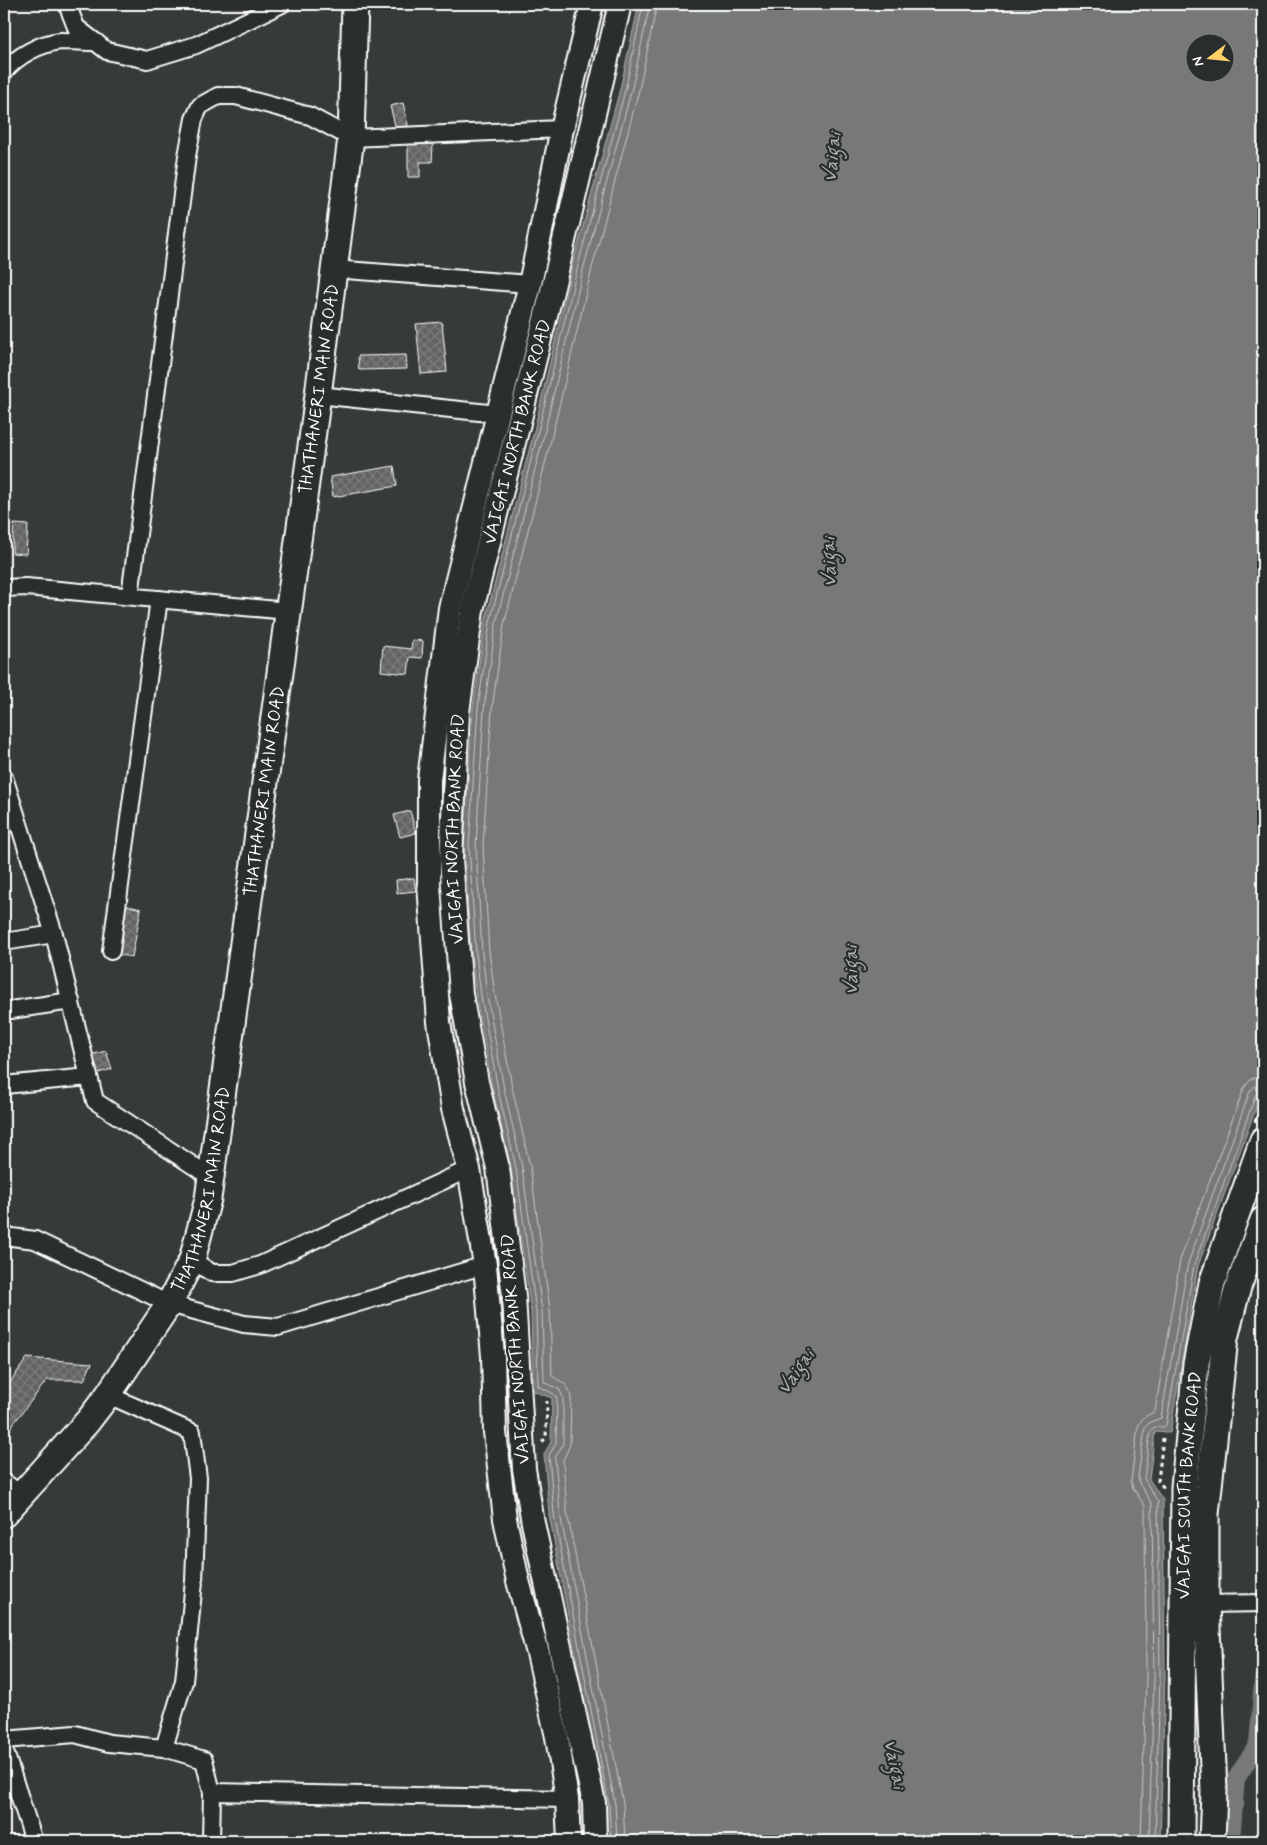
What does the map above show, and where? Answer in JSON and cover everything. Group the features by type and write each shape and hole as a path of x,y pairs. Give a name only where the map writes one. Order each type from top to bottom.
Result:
{"main road":[{"name":"THATHANERI MAIN ROAD","path":"4,1514 13,1489 108,1395 169,1304 192,1260 208,1200 318,395 351,138 355,4"},
{"name":"VAIGAI NORTH BANK ROAD","path":"569,1841 567,1799 557,1737 538,1653 518,1581 506,1519 495,1432 493,1356 485,1265 469,1169 453,1109 439,1022 429,884 429,780 450,608 530,284 562,128 592,4"},
{"name":"VAIGAI NORTH BANK ROAD","path":"595,1841 594,1803 533,1523 524,1469 514,1296 498,1168 477,1082 462,994 451,859 458,712 472,610 554,283 584,147 620,4"},
{"name":"VAIGAI SOUTH BANK ROAD","path":"1181,1841 1184,1487 1196,1364 1212,1283 1263,1140"},
{"name":"VAIGAI SOUTH BANK ROAD","path":"1212,1841 1214,1791 1206,1604 1206,1514 1225,1338 1238,1287 1263,1220"}],"street":[{"path":"67,4 76,26 107,51 148,60 196,45 282,4"},
{"path":"4,72 8,66 32,49 59,41 96,42"},
{"path":"130,596 187,156 194,119 200,106 218,96 236,96 310,116 351,138 562,128"},
{"path":"334,269 530,284"},
{"path":"318,395 498,414"},
{"path":"4,588 26,587 288,612"},
{"path":"111,951 159,599"},
{"path":"5,783 54,934 95,1101 212,1178"},
{"path":"4,942 54,934"},
{"path":"4,1011 71,1001"},
{"path":"4,1085 89,1077"},
{"path":"192,1260 212,1273 233,1273 260,1265 469,1169"},
{"path":"4,1236 35,1240 169,1304 244,1324 278,1327 485,1265"},
{"path":"108,1395 192,1432 198,1478 194,1580 184,1681 164,1748"},
{"path":"1206,1604 1263,1603"},
{"path":"4,1740 75,1734 109,1743 164,1748 204,1760 212,1792 211,1841"},
{"path":"4,1749 34,1841"},
{"path":"212,1792 567,1799"}],"path":[{"path":"541,1444 546,1438 547,1401"},
{"path":"1164,1438 1158,1482 1168,1492"}],"water":[{"name":"Vaigai","path":"639,4 1263,4 1263,1089 1198,1266 1170,1433 1155,1432 1149,1479 1163,1500 1165,1676 1160,1841 606,1841 604,1806 549,1514 544,1454 551,1442 552,1398 533,1391 531,1312 511,1168 493,1091 476,997 471,954 464,846 473,707 485,621 534,431 573,263 621,85"}],"building":[{"path":"385,4 412,4 387,11"},
{"path":"403,103 409,130 397,133 390,106"},
{"path":"408,144 433,144 432,162 420,162 420,177 408,177"},
{"path":"442,322 447,372 421,374 416,324"},
{"path":"406,355 407,369 359,370 358,356"},
{"path":"394,466 397,486 333,497 330,477"},
{"path":"14,524 28,525 26,554 12,553"},
{"path":"412,640 423,641 422,658 410,657 408,674 381,671 383,646 411,649"},
{"path":"410,811 416,833 400,837 394,815"},
{"path":"8,814 13,832 4,835 4,815"},
{"path":"414,878 416,891 397,893 396,880"},
{"path":"125,905 141,909 132,957 115,954"},
{"path":"106,1051 112,1069 95,1074 90,1055"},
{"path":"27,1358 92,1363 84,1380 47,1380 4,1436 4,1391"}],"waterway":[{"path":"1231,1841 1236,1779 1258,1744 1263,1681"}]}
